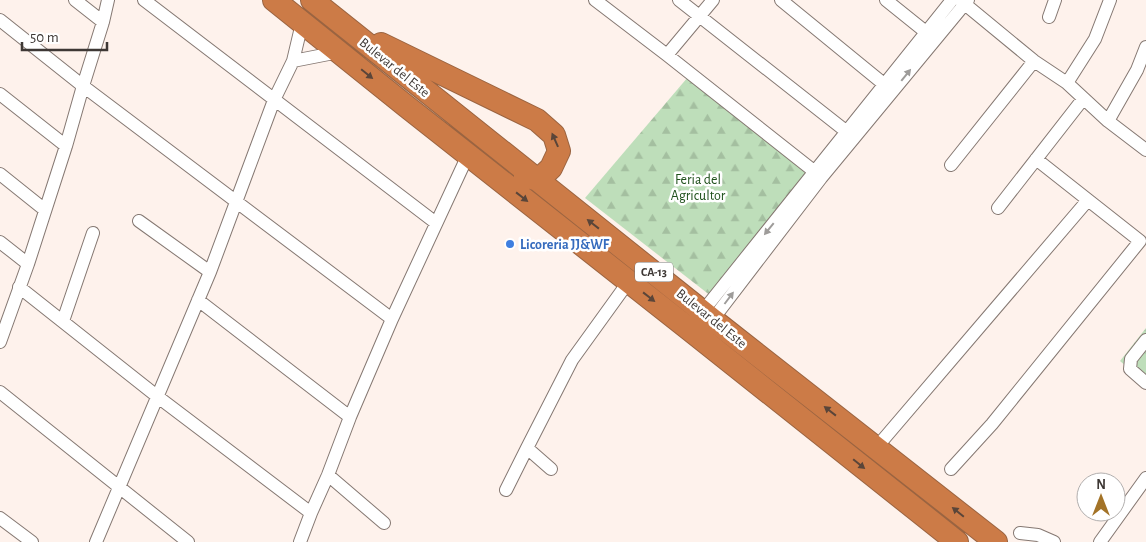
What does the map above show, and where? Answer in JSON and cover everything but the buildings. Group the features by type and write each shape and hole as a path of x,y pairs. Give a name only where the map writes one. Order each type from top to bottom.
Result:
{"highway":[{"name":"Bulevar del Este","path":"274,0 629,282 701,324 876,448 996,542"},
{"name":"Bulevar del Este","path":"312,0 538,180 701,324 957,542"},
{"path":"344,26 537,120 554,135 559,151 551,168 538,180 508,170 435,114 406,106"}],"street":[{"path":"75,0 104,22"},
{"path":"1,334 28,264 66,146 104,22 108,0"},
{"path":"144,0 436,223"},
{"path":"595,0 818,175"},
{"path":"679,0 847,132"},
{"path":"666,55 713,0"},
{"path":"781,0 885,85"},
{"path":"886,0 927,33"},
{"path":"1049,17 1055,0"},
{"path":"1067,84 1095,39 1110,0"},
{"path":"818,175 847,132 927,33 961,1"},
{"path":"961,1 1034,61 1067,84 1108,121 1146,150"},
{"path":"701,324 818,175 961,1"},
{"path":"0,20 83,86 392,319"},
{"path":"96,542 210,272 274,100 293,61 302,23"},
{"path":"1108,121 1137,70 1146,47"},
{"path":"293,61 339,52"},
{"path":"951,165 1034,61"},
{"path":"0,94 66,146"},
{"path":"998,208 1083,99"},
{"path":"300,542 392,319 468,154"},
{"path":"951,469 992,424 1140,240 1036,159"},
{"path":"0,174 45,210"},
{"path":"876,448 1088,200"},
{"path":"138,220 210,272"},
{"path":"63,321 93,233"},
{"path":"0,242 28,264"},
{"path":"506,490 572,360 629,282"},
{"path":"19,287 158,397 311,513"},
{"path":"198,300 350,417"},
{"path":"1146,340 1131,359 1130,369 1146,383"},
{"path":"0,392 188,542"},
{"path":"527,448 552,469"},
{"path":"328,475 384,523"},
{"path":"1100,542 1146,478"},
{"path":"0,518 32,542"},
{"path":"1020,533 1038,535 1054,542"}],"green space":[{"name":"Feria del Agricultor","path":"688,77 809,174 711,296 585,198"},
{"path":"1146,328 1146,383 1120,361"}],"place":[{"name":"Licoreria JJ&WF","path":"510,244"}]}
